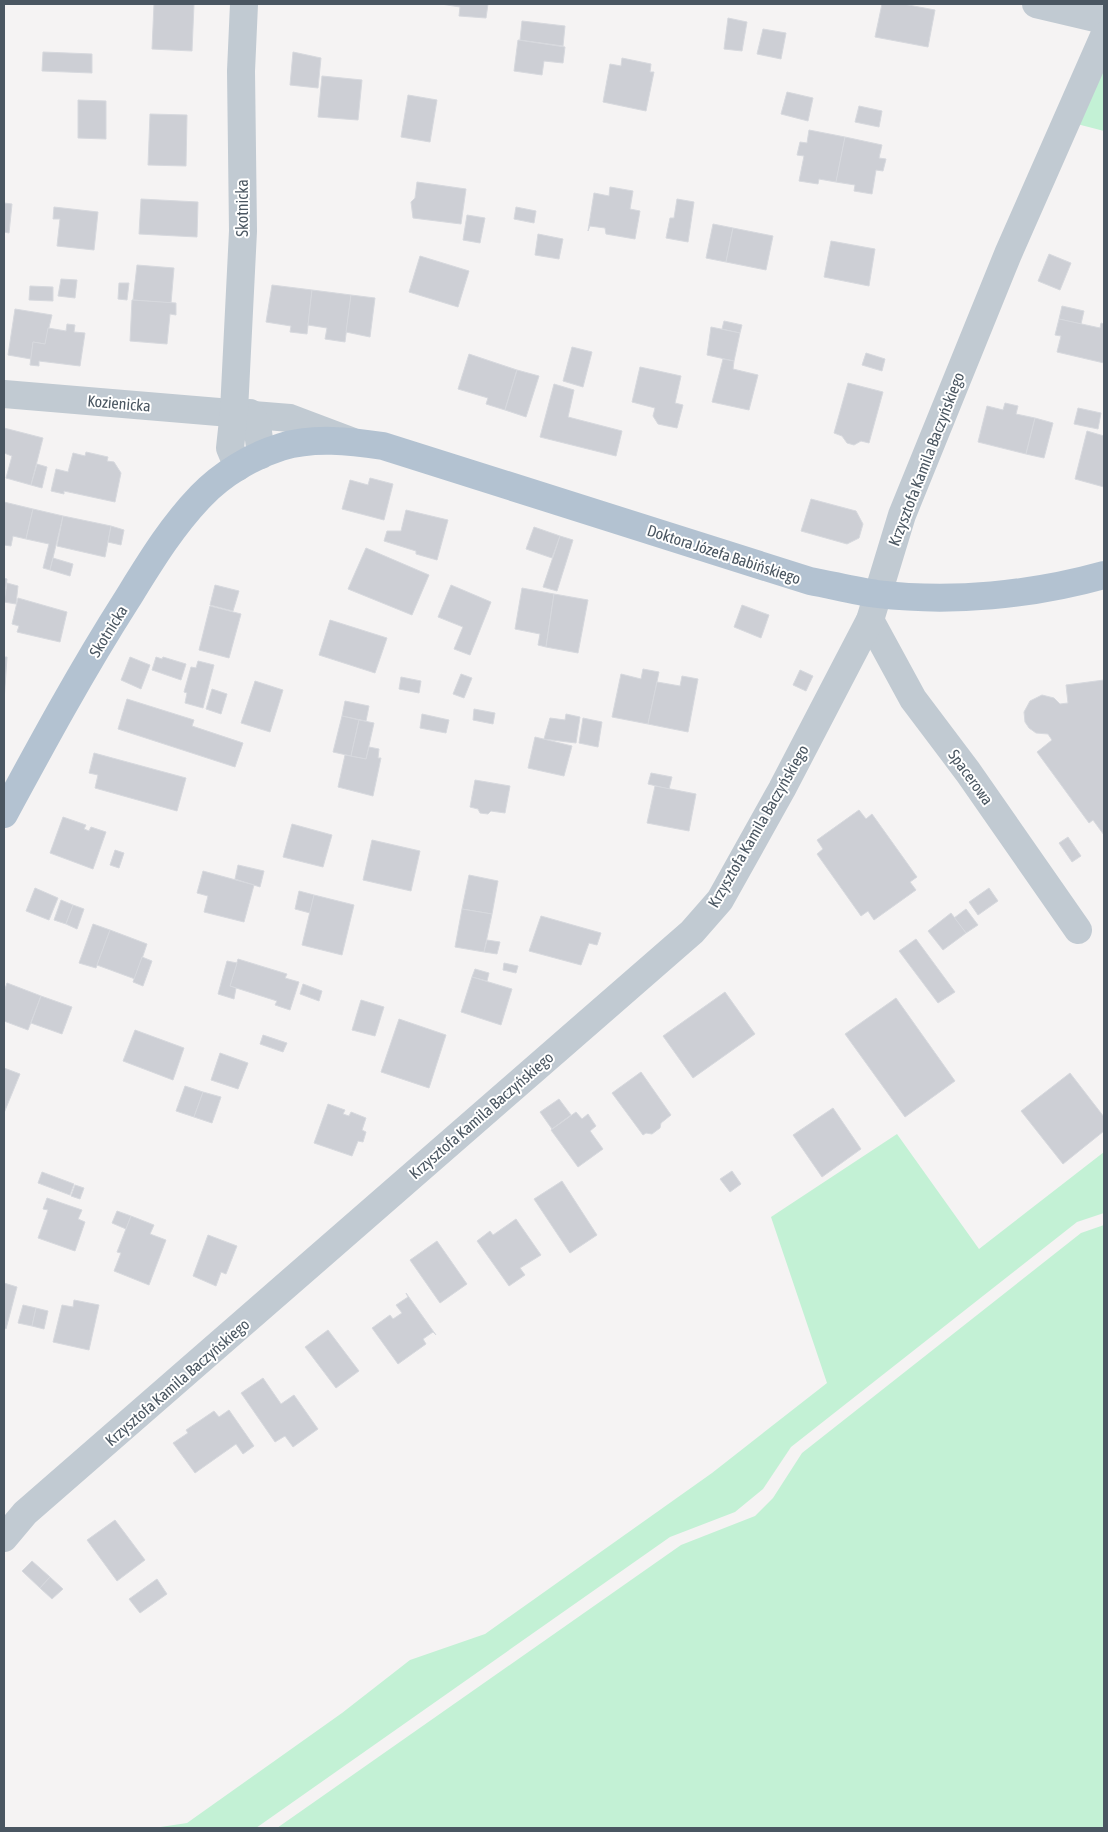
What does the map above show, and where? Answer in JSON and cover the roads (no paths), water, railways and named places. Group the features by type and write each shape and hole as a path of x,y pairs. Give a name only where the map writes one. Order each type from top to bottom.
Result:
{"main road":[{"name":"Skotnicka","path":"4,814 63,704 168,535 201,496 219,480 249,461 290,445 315,442 352,442"},
{"name":"Doktora Józefa Babińskiego","path":"352,442 383,446 412,454 810,581 877,594 929,598 992,594 1039,589 1104,575"}],"street":[{"name":"Skotnicka","path":"244,4 241,71 243,231 242,412 257,424 249,461"},
{"path":"1036,4 1104,20"},
{"name":"Krzysztofa Kamila Baczyńskiego","path":"4,1538 25,1513 692,932 720,900 782,789 870,620 902,515 1008,254 1104,36"},
{"name":"Kozienicka","path":"4,394 242,412"},
{"path":"242,412 290,418 352,442"},
{"name":"Spacerowa","path":"870,620 913,699 979,787 1078,930"}]}
